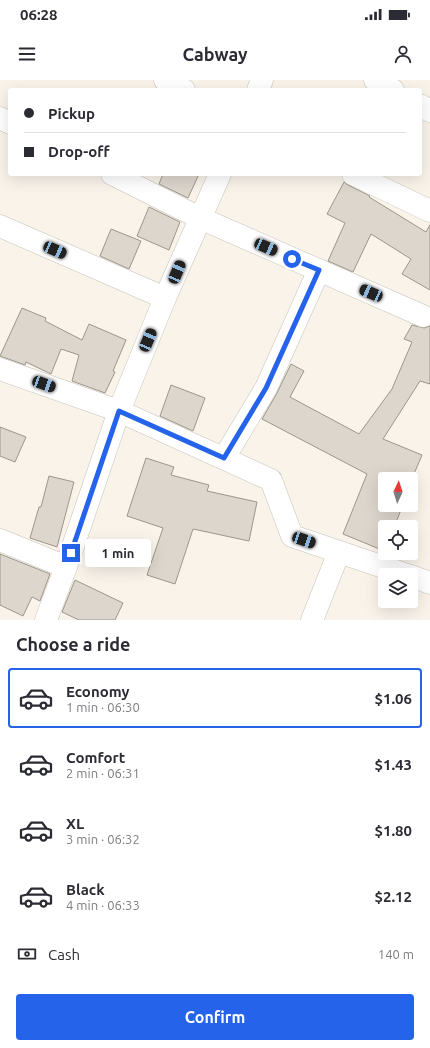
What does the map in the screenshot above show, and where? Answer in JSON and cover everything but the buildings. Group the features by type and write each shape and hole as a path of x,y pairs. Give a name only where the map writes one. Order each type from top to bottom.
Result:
{"street":[{"path":"164,80 180,88"},
{"path":"375,80 389,88"},
{"path":"116,176 200,218 424,316"},
{"path":"46,620 66,567 119,411 165,298 219,176"},
{"path":"357,176 430,211"},
{"path":"0,226 165,298"},
{"path":"224,458 266,388 319,270"},
{"path":"0,369 119,411 271,480 292,536 386,568"},
{"path":"0,540 66,567"},
{"path":"312,620 339,552"},
{"path":"418,579 430,583"}],"route":[{"path":"71,553 119,411 224,458 266,388 319,270 292,259"}]}
